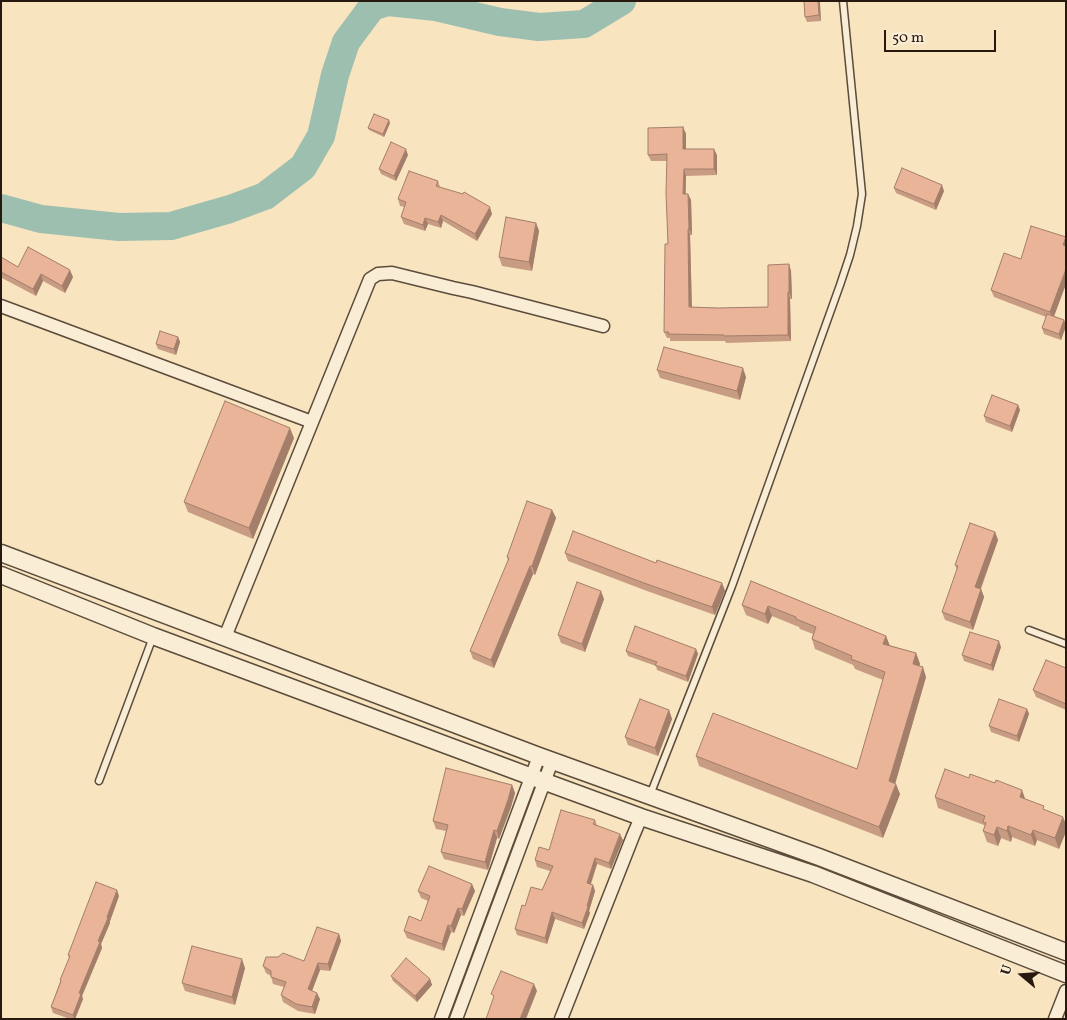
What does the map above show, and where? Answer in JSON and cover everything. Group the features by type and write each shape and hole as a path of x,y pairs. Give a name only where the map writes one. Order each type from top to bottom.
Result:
{"street":[{"path":"225,638 370,279 378,274 392,273 604,326"},
{"path":"1,306 312,422"},
{"path":"1,553 546,758 819,857 1066,952"},
{"path":"1,575 153,636 538,779 642,817 813,874 1066,974"},
{"path":"441,1019 546,758"},
{"path":"456,1019 538,779"},
{"path":"562,1019 629,845 642,817"},
{"path":"813,874 819,857"},
{"path":"1055,1019 1066,991"}],"lane":[{"path":"650,795 735,577 840,285 858,226 862,194 843,1"},
{"path":"1029,630 1066,644"},
{"path":"99,782 153,636"}],"building":[{"path":"804,1 818,1 819,15 805,17"},
{"path":"374,114 389,120 383,134 368,128"},
{"path":"683,127 683,149 714,149 714,169 684,169 683,194 688,194 689,307 768,307 768,265 789,264 788,335 724,336 668,334 669,332 664,332 665,244 668,244 667,154 648,155 648,128"},
{"path":"391,142 406,149 394,176 379,169"},
{"path":"902,168 942,185 934,204 894,188"},
{"path":"409,171 438,181 436,186 463,194 464,192 490,207 475,234 441,215 438,222 425,218 423,225 401,217 406,202 398,199"},
{"path":"506,217 536,223 529,262 499,257"},
{"path":"1031,226 1066,237 1063,245 1066,246 1066,269 1050,312 991,290 1004,253 1021,259"},
{"path":"28,247 70,270 62,286 41,274 33,289 1,272 1,257 18,267"},
{"path":"1047,314 1064,320 1059,334 1042,328"},
{"path":"160,331 178,337 174,349 156,344"},
{"path":"664,347 743,368 737,391 657,370"},
{"path":"992,395 1018,405 1010,426 984,416"},
{"path":"225,401 290,428 249,528 184,502"},
{"path":"527,501 552,510 532,566 530,566 491,660 470,651 509,558 507,557"},
{"path":"970,523 995,532 975,587 981,589 970,622 942,612 958,566 955,565"},
{"path":"573,531 656,563 657,560 722,583 712,607 565,553"},
{"path":"751,581 886,636 883,644 916,653 913,664 923,667 889,781 896,784 879,827 696,756 713,713 857,769 885,672 851,659 852,656 812,639 816,627 796,619 796,617 768,606 765,614 742,605"},
{"path":"577,582 601,591 582,644 558,635"},
{"path":"635,626 696,649 686,676 655,665 657,662 626,651"},
{"path":"970,632 999,641 991,665 962,655"},
{"path":"1046,660 1066,668 1066,704 1033,690"},
{"path":"640,699 669,710 655,748 625,737"},
{"path":"999,699 1027,709 1017,736 989,726"},
{"path":"446,768 512,785 497,831 494,830 485,862 441,852 448,825 433,821"},
{"path":"945,769 969,778 970,774 995,783 996,780 1022,790 1020,797 1044,806 1043,809 1063,817 1055,838 1033,830 1031,835 1008,826 1007,831 997,827 994,835 983,831 986,823 983,822 985,816 935,797"},
{"path":"561,810 595,820 593,824 620,834 609,863 595,858 587,883 593,885 582,923 552,912 545,938 515,929 522,905 525,906 531,887 542,890 553,866 535,860 539,847 549,850"},
{"path":"429,866 472,884 462,909 458,908 451,926 448,925 442,944 404,931 409,916 421,921 430,896 418,891"},
{"path":"96,882 117,890 98,941 100,942 79,993 81,994 73,1015 51,1007 70,956 68,955"},
{"path":"317,927 339,934 328,964 318,963 308,989 317,993 312,1007 296,1004 281,995 286,982 271,977 271,971 263,966 266,957 278,957 283,953 304,961"},
{"path":"192,946 242,959 232,997 182,983"},
{"path":"406,958 430,979 415,996 391,976"},
{"path":"501,971 534,984 520,1019 486,1019 494,996 491,994"}],"waterway":[{"path":"1,208 41,219 119,227 171,226 230,209 265,196 303,167 321,136 335,75 346,42 372,7 388,2 436,7 500,22 539,27 584,24 622,1"}]}
